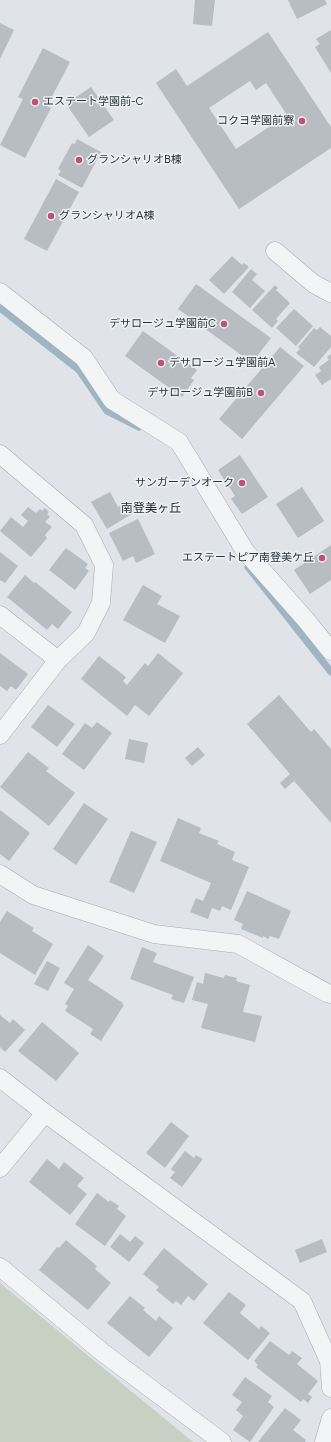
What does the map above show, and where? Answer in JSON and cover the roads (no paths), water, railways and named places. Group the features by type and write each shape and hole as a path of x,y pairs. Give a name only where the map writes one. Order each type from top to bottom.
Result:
{"street":[{"path":"275,251 314,284 331,292"},
{"path":"0,292 84,358 112,400 179,442 244,551 306,620 331,651"},
{"path":"0,454 84,525 104,565 101,603 86,633 58,660 0,735"},
{"path":"0,615 58,660"},
{"path":"0,874 33,895 154,934 238,944 331,994"},
{"path":"0,1078 45,1113 302,1300 329,1361 331,1388"},
{"path":"0,1168 45,1113"},
{"path":"0,1267 102,1352 222,1442"},
{"path":"324,1442 331,1418"}],"waterway":[{"path":"0,308 79,370 107,411 139,427"},
{"path":"248,567 331,672"}],"place":[{"name":"エステート学園前-C","path":"35,102"},
{"name":"コクヨ学園前寮","path":"302,121"},
{"name":"グランシャリオB棟","path":"79,160"},
{"name":"グランシャリオA棟","path":"51,216"},
{"name":"デサロージュ学園前C","path":"224,324"},
{"name":"デサロージュ学園前A","path":"161,363"},
{"name":"デサロージュ学園前B","path":"261,393"},
{"name":"サンガーデンオーク","path":"242,483"},
{"name":"エステートピア南登美ケ丘","path":"322,558"}],"district":[{"name":"南登美ヶ丘","path":"151,508"}]}
